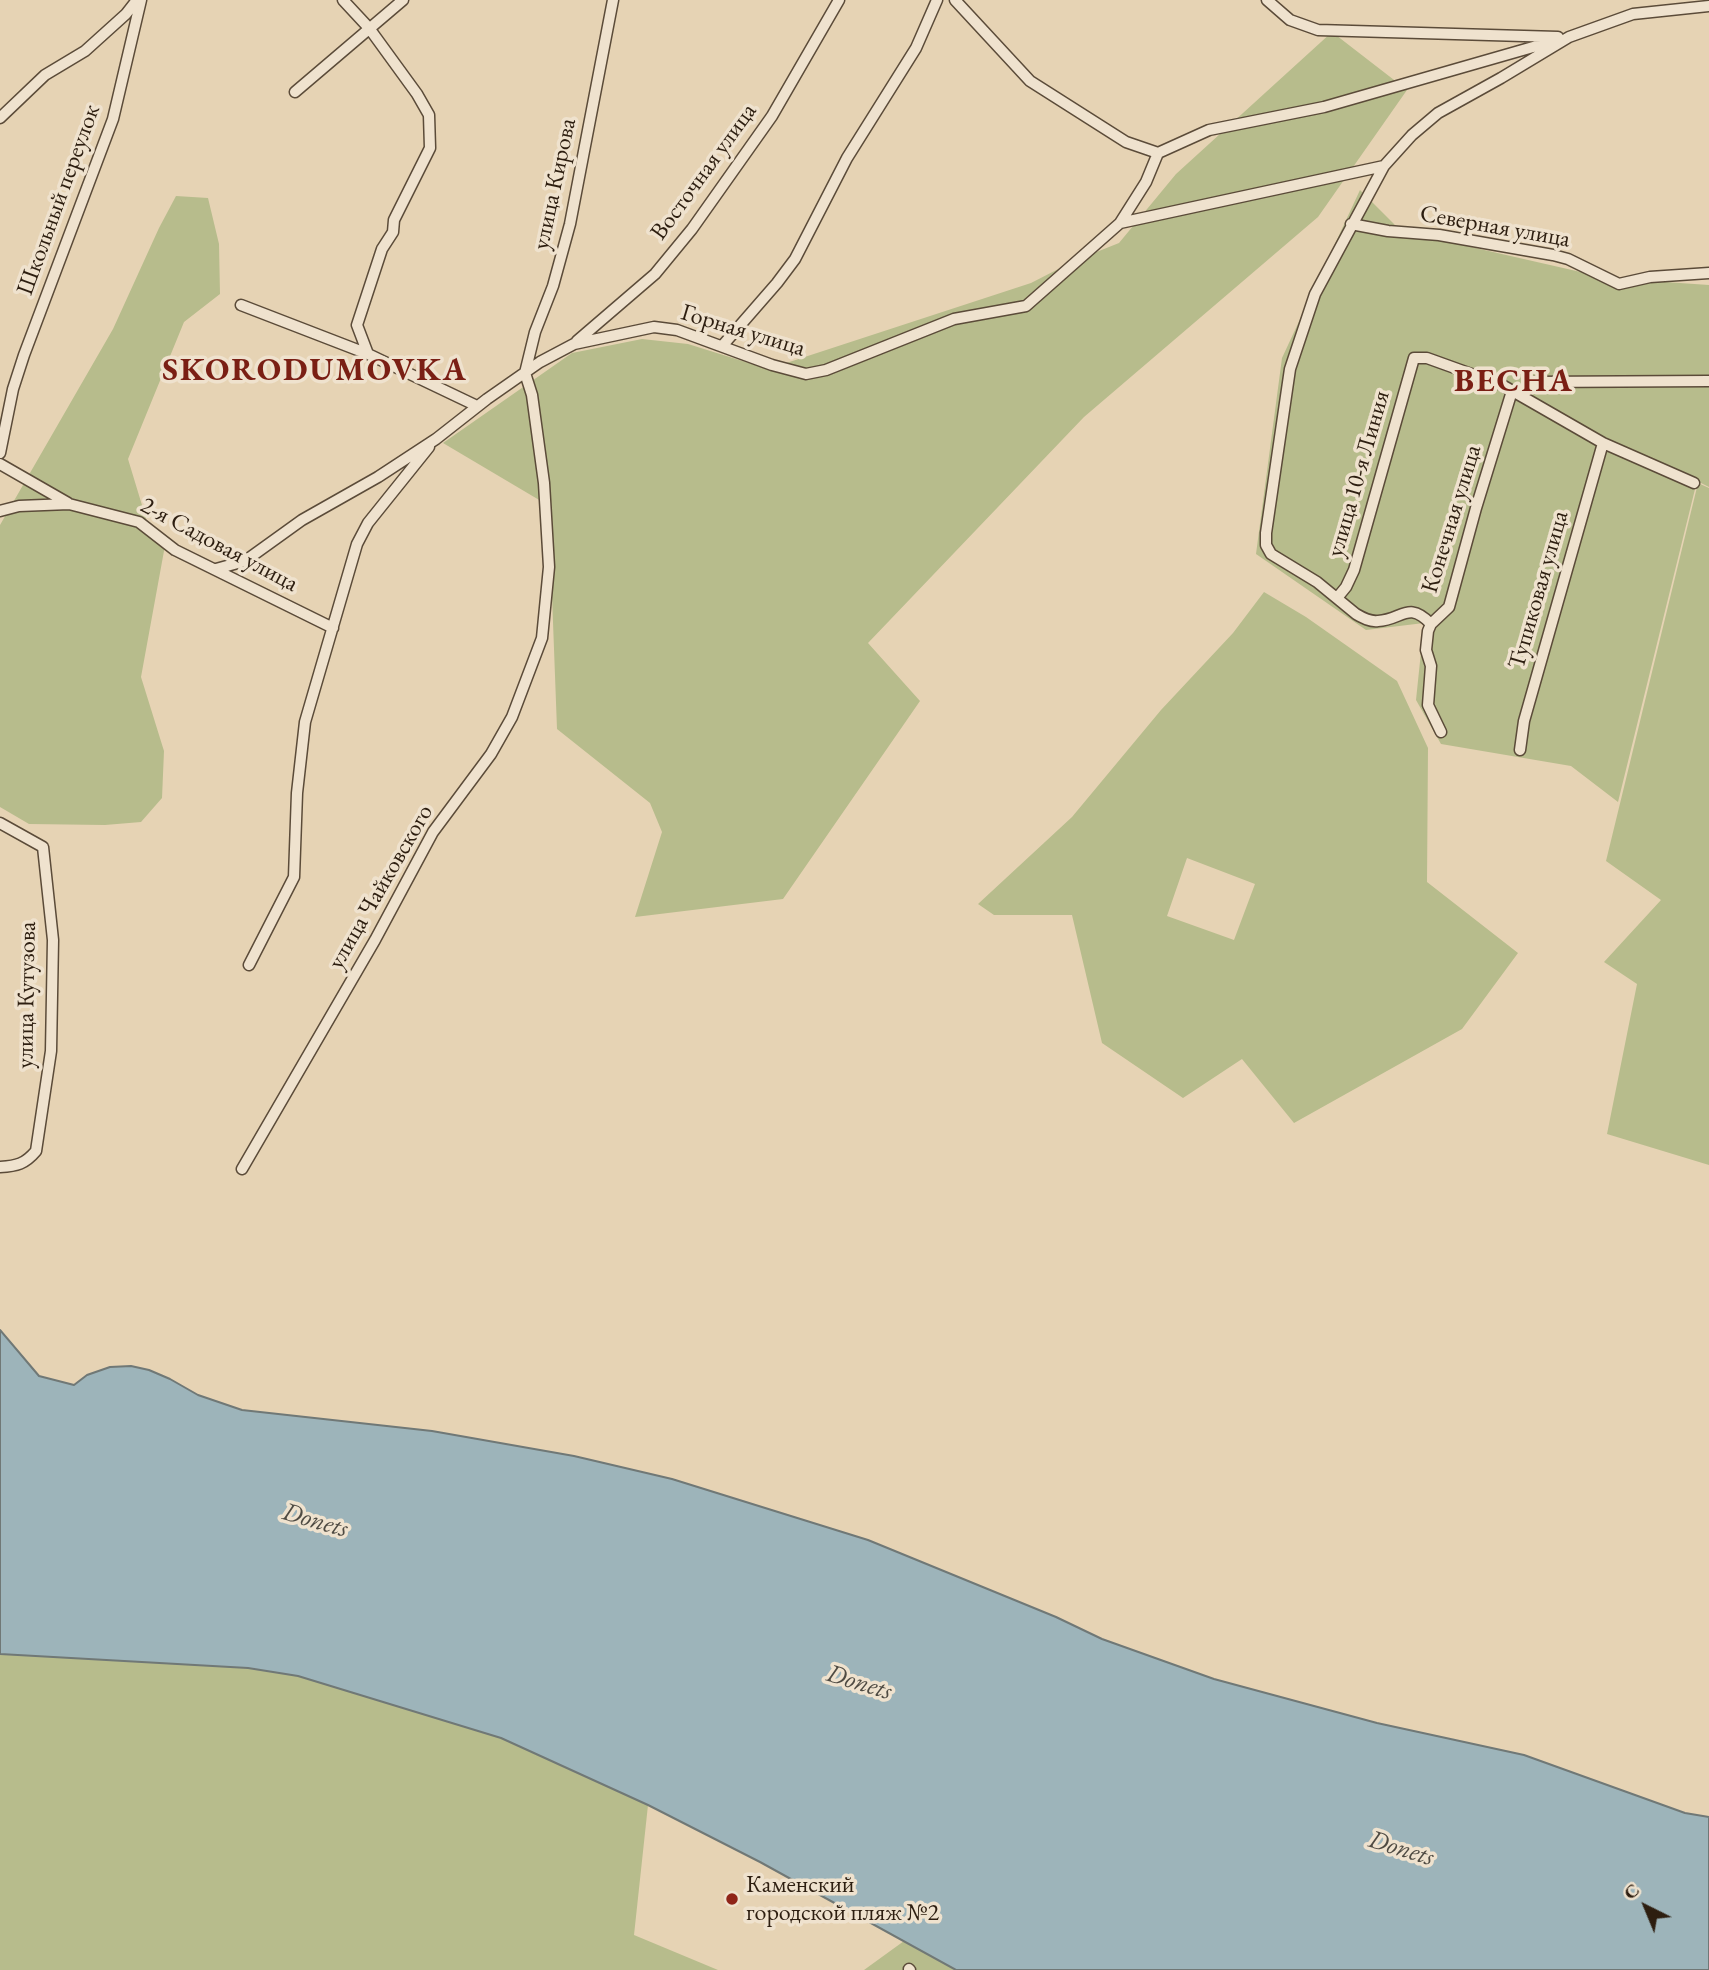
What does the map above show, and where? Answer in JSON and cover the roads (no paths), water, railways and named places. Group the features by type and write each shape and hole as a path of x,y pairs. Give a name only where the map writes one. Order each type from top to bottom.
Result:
{"street":[{"path":"0,118 45,75 85,51 139,0"},
{"name":"Школьный переулок","path":"0,453 13,389 24,355 113,119 139,0"},
{"path":"343,0 369,29 417,93 429,115 430,148 394,220 393,232 382,249 357,325 368,354"},
{"path":"295,92 403,0"},
{"name":"улица Кирова","path":"525,373 535,332 553,286 570,224 613,0"},
{"name":"Восточная улица","path":"574,344 655,274 692,229 772,116 839,0"},
{"path":"723,345 777,284 794,259 847,158 916,48 937,0"},
{"path":"955,0 1030,81 1126,142 1158,153 1209,130 1324,107 1569,37 1633,14 1709,5"},
{"path":"1267,0 1290,20 1318,30 1569,37"},
{"path":"1431,624 1424,617 1411,612 1402,612 1387,620 1367,620 1296,568 1271,554 1266,545 1290,369 1315,294 1384,166 1412,135 1438,113 1569,37"},
{"name":"Горная улица","path":"216,569 244,561 302,520 378,477 436,439 525,373 574,344 654,327 677,330 772,365 806,374 826,370 954,319 1026,306 1120,223 1146,182 1158,153"},
{"path":"1120,223 1384,166"},
{"name":"Северная улица","path":"1351,224 1388,231 1439,235 1553,255 1568,259 1619,284 1650,277 1709,273"},
{"path":"241,305 368,354 477,407"},
{"name":"улица 10-я Линия","path":"1337,598 1354,570 1414,358 1427,358 1517,394"},
{"name":"улица Чайковского","path":"242,1169 375,940 433,832 502,736 542,638 549,567 544,483 533,396 525,373"},
{"path":"1694,483 1603,443 1517,394 1534,382 1709,380"},
{"name":"Конечная улица","path":"1441,733 1428,705 1431,666 1426,650 1428,631 1431,624 1449,607 1476,508 1517,394"},
{"path":"249,965 294,877 297,793 305,722 357,544 368,523 436,439"},
{"name":"Тупиковая улица","path":"1520,750 1524,721 1603,443"},
{"path":"0,464 69,503"},
{"name":"2-я Садовая улица","path":"0,511 19,506 69,503 139,522 174,550 333,628"},
{"name":"улица Кутузова","path":"0,822 43,847 52,940 51,1051 36,1151 18,1166 0,1167"}],"water":[{"name":"Donets","path":"0,1330 39,1376 74,1385 87,1375 110,1367 131,1366 149,1370 198,1395 242,1410 432,1431 574,1456 672,1479 868,1540 1056,1617 1102,1639 1214,1679 1377,1723 1524,1755 1685,1813 1709,1817 1709,1970 956,1970 760,1862 648,1805 501,1738 298,1676 248,1668 0,1654"}],"place":[{"name":"Каменский городской пляж №2","path":"732,1899"}],"district":[{"name":"SKORODUMOVKA","path":"315,371"},
{"name":"ВЕСНА","path":"1514,382"}]}
